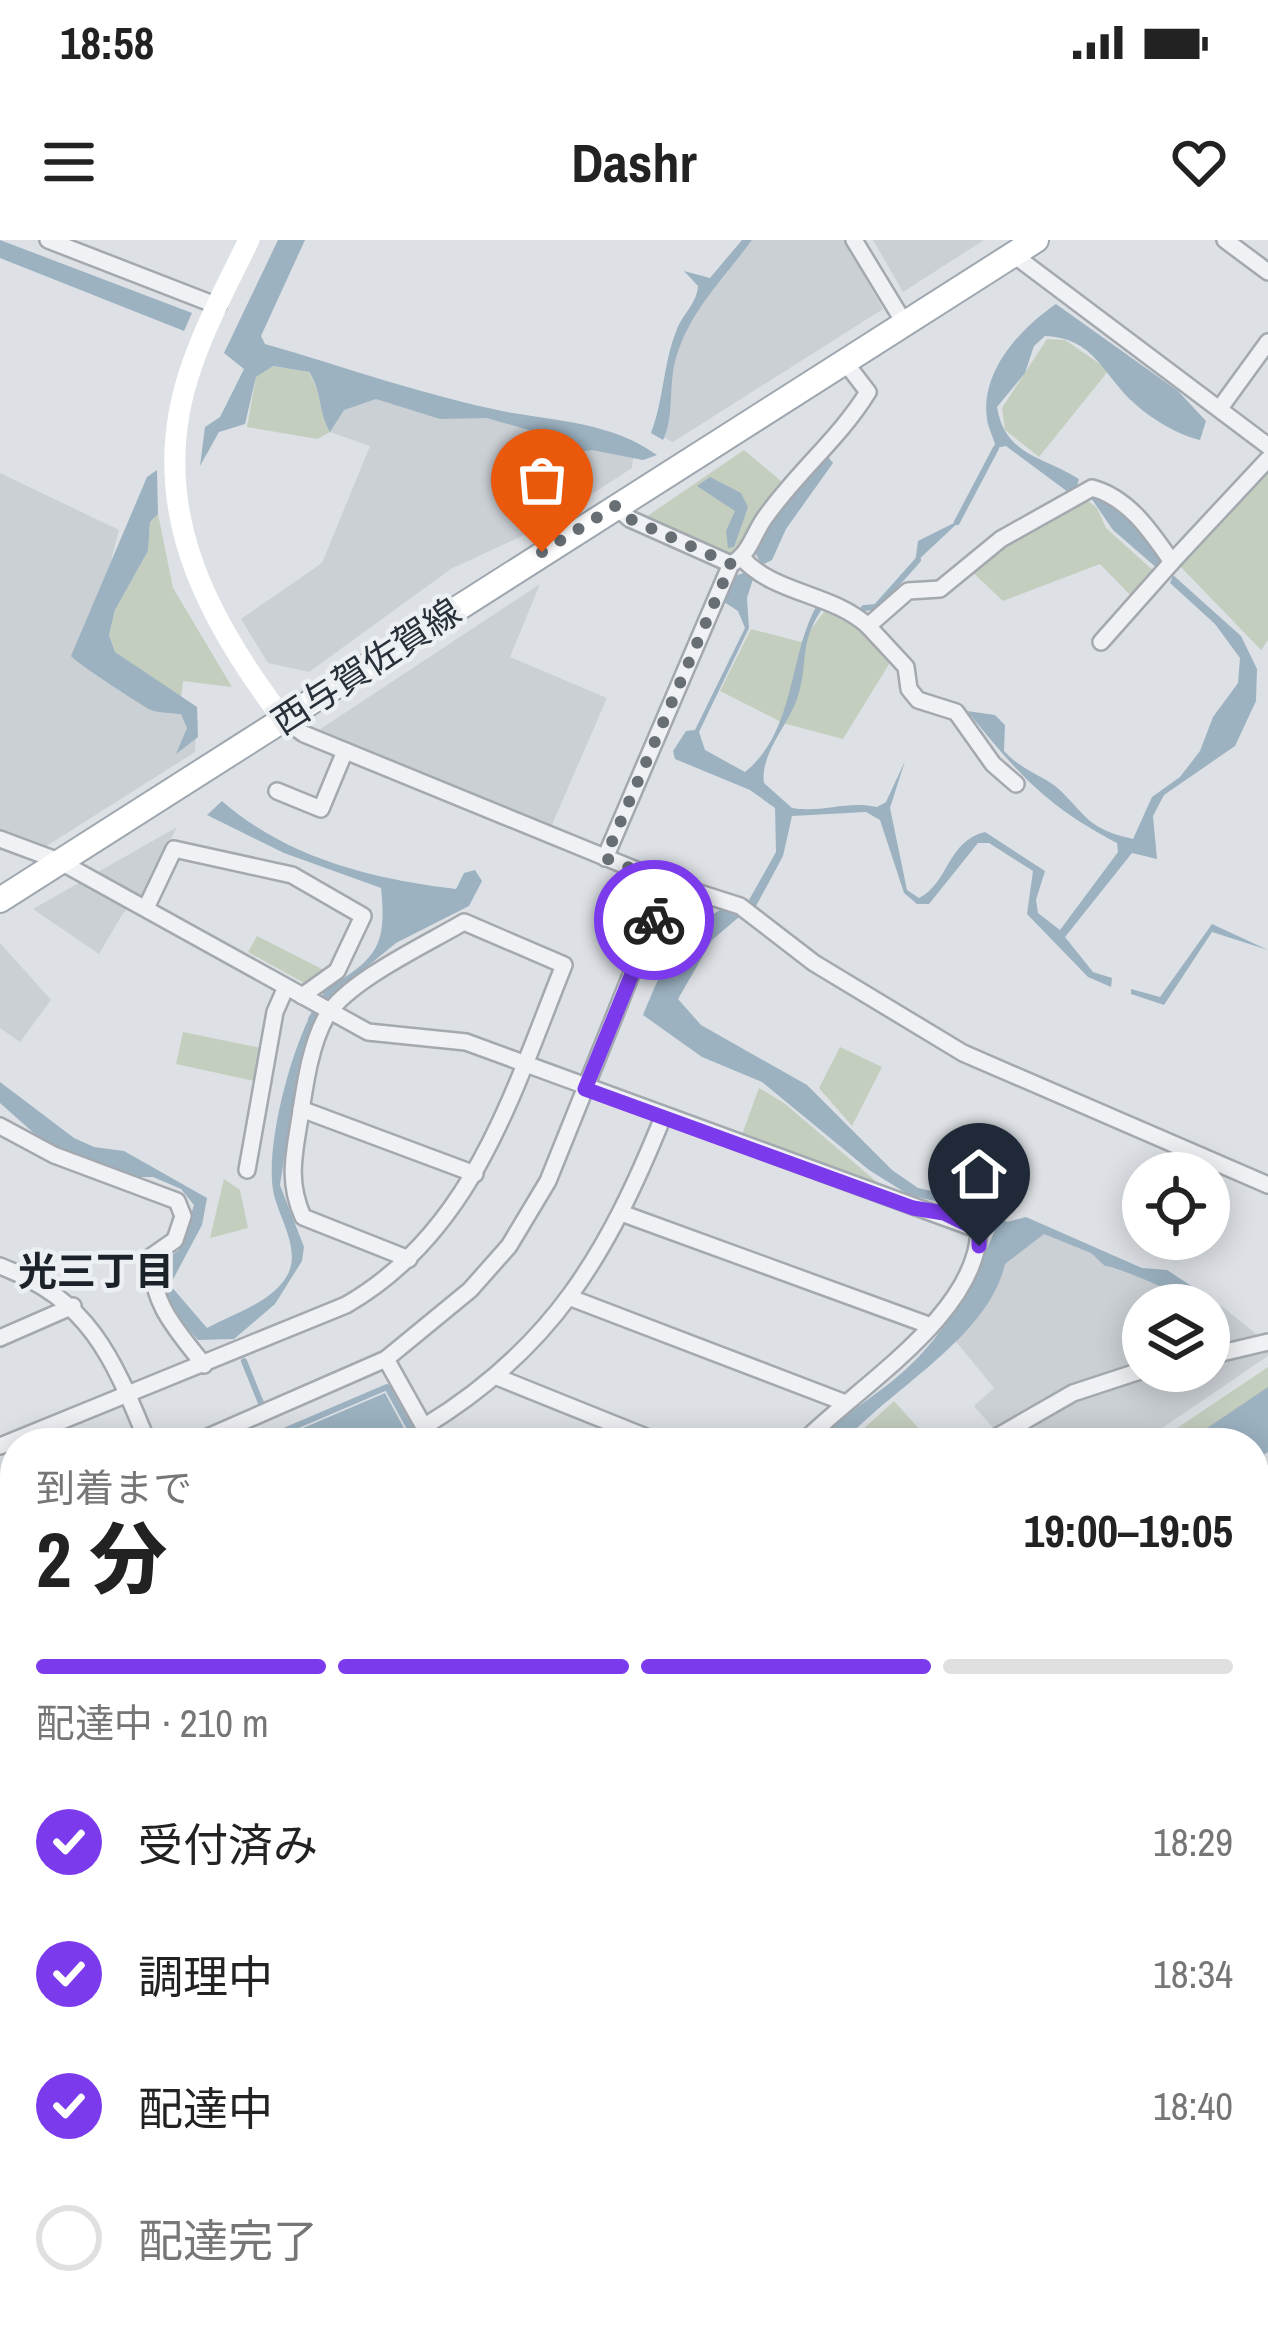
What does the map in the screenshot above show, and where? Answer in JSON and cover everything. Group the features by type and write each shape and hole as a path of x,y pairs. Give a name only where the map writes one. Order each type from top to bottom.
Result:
{"main road":[{"name":"西与賀佐賀線","path":"0,900 1036,240"}],"street":[{"path":"48,240 218,307"},
{"path":"249,240 192,366 179,413 176,509 188,560 214,618 283,719 345,751 605,858 740,906 814,963 963,1053 1268,1185"},
{"path":"854,240 905,324"},
{"path":"1225,240 1268,272"},
{"path":"1014,255 1268,446"},
{"path":"1220,408 1268,342"},
{"path":"605,858 737,561 763,520 850,421 868,392 845,362"},
{"path":"1101,642 1268,459"},
{"path":"868,626 908,591 940,589 1001,539 1092,488 1110,493 1147,526 1172,562"},
{"path":"615,506 630,519 737,561 816,601 847,606 906,667 909,689 919,700 956,712 993,764 1016,784"},
{"path":"277,791 321,809 345,751"},
{"path":"0,838 59,861 368,1032 466,1042 913,1208 944,1213 979,1230 979,1246 963,1282 932,1326 817,1428"},
{"path":"146,908 174,849 292,875 363,916 337,971 310,1001"},
{"path":"228,1428 386,1359 470,1290 509,1246 548,1181 668,883"},
{"path":"46,1428 346,1305 385,1282 453,1212 475,1174 564,965 464,922 357,988 275,1012 248,1170"},
{"path":"310,1001 316,1040 290,1186 303,1217 410,1259"},
{"path":"301,1109 475,1174"},
{"path":"386,1359 424,1426 497,1377 571,1298 624,1214 663,1117"},
{"path":"0,1126 54,1155 177,1201 184,1216 175,1240 152,1256 151,1284 159,1308 204,1365"},
{"path":"624,1214 932,1326"},
{"path":"0,1266 36,1280 74,1306 114,1360 142,1428"},
{"path":"571,1298 843,1402"},
{"path":"0,1338 74,1306"},
{"path":"1230,1350 1268,1342"},
{"path":"497,1377 624,1428"},
{"path":"1012,1428 1073,1393 1122,1377"}],"shaded area":[{"path":"748,240 844,240 883,309 673,442 660,436 676,349 708,285"},
{"path":"873,240 984,240 903,292"},
{"path":"343,376 634,449 632,468 541,527 451,569 309,672 268,663 241,619 322,563 370,446 330,432"},
{"path":"0,473 119,530 86,658 197,714 195,752 45,847 0,831"},
{"path":"540,584 510,657 607,698 551,827 316,732"},
{"path":"177,827 143,896 123,913 99,954 33,909"},
{"path":"0,943 51,1000 20,1042 0,1028"},
{"path":"1041,1229 1169,1284 1122,1284 1122,1392 1215,1392 1162,1428 993,1428 974,1406 994,1388 949,1333 1013,1231"},
{"path":"1230,1313 1268,1344 1268,1356 1230,1382"}],"green space":[{"path":"1047,339 1065,340 1109,370 1039,457 1005,430 1002,408"},
{"path":"272,366 308,372 330,432 317,439 247,427 256,377"},
{"path":"744,450 781,481 731,557 643,519"},
{"path":"1268,473 1268,640 1261,650 1179,565"},
{"path":"1084,498 1097,508 1106,528 1157,574 1135,600 1100,564 1003,601 969,569 1007,539"},
{"path":"158,514 173,588 232,687 183,681 181,699 115,652 109,635 115,610 148,551 150,522"},
{"path":"824,612 843,612 891,661 843,739 783,723 720,691 751,629 801,642"},
{"path":"257,936 326,971 304,983 248,952"},
{"path":"183,1032 261,1048 254,1081 176,1064"},
{"path":"840,1047 882,1067 852,1126 819,1088"},
{"path":"759,1088 784,1103 891,1194 741,1137"},
{"path":"224,1179 240,1190 248,1228 210,1238"},
{"path":"1268,1367 1268,1396 1223,1428 1177,1428"},
{"path":"894,1401 918,1428 864,1428"}],"water":[{"path":"0,240 192,313 184,331 0,258"},
{"path":"278,240 305,240 261,336 265,344 446,398 604,430 657,455 643,460 592,450 553,455 543,447 546,435 487,418 440,419 376,399 344,410 330,432 309,372 273,366 256,377 245,424 219,432 200,466 205,427 220,417 244,369 224,353"},
{"path":"742,240 752,240 706,299 680,347 663,440 651,433 672,342 698,286 684,271 710,278"},
{"path":"1056,304 1178,391 1206,421 1200,440 1139,408 1086,350 1062,338 1045,336 1034,346 1025,373 997,407 1001,423 1017,445 1079,479 1077,486 1068,492 1006,446 996,448 988,422 990,384 1017,338"},
{"path":"826,454 833,463 786,529 772,560 762,565 754,551 765,527"},
{"path":"157,470 158,514 150,522 148,551 115,610 109,635 115,652 197,707 198,737 176,754 187,728 181,714 151,710 71,656 147,477"},
{"path":"710,477 741,493 748,507 734,547 728,548 726,531 735,511 697,486"},
{"path":"1099,493 1152,539 1163,563 1158,569 1113,530 1091,498"},
{"path":"962,519 915,563 918,541"},
{"path":"744,573 753,579 747,598 749,628 699,732 705,750 745,772 762,755 783,715 817,605 837,610 822,609 814,622 796,702 770,752 764,783 792,808 877,807 886,802 905,761 890,808 907,890 919,898 929,891 963,844 985,832 1045,871 1036,900 1038,913 1060,930 1118,852 1117,843 1034,786 967,711 995,715 1005,725 1004,751 1011,758 1054,786 1098,827 1133,839 1152,797 1180,777 1200,751 1213,717 1238,683 1240,658 1215,624 1170,583 1173,575 1241,636 1257,669 1256,701 1235,746 1164,795 1153,816 1157,859 1132,853 1065,937 1093,972 1112,978 1111,987 1088,977 1027,914 1033,871 989,843 978,843 929,904 917,904 904,893 880,820 866,812 792,816 783,856 755,908 749,900 776,852 775,808 750,790 675,759 673,751 686,731 695,730 745,628 738,611 724,602 734,576"},
{"path":"222,801 274,837 332,863 456,889 464,873 475,870 482,881 469,906 396,943 329,998 322,992 365,962 379,940 381,888 284,853 207,815"},
{"path":"723,908 739,917 712,940 678,999 701,1025 807,1085 892,1170 918,1188 977,1201 1007,1222 1026,1217 1142,1268 1167,1270 1188,1284 1154,1284 1105,1266 1091,1253 1044,1234 1005,1264 979,1315 936,1361 858,1428 832,1428 902,1373 936,1337 974,1276 995,1230 977,1211 909,1195 869,1170 762,1082 702,1057 643,1015 672,953 692,930"},
{"path":"1212,924 1268,950 1212,932 1164,1005 1131,994 1131,989 1160,997"},
{"path":"309,1018 314,1020 298,1071 280,1185 304,1247 302,1261 275,1304 234,1339 198,1340 170,1305 160,1275 160,1263 179,1250 194,1205 181,1189 153,1177 127,1177 45,1143 0,1103 0,1082 74,1138 94,1147 124,1151 207,1198 202,1225 170,1285 207,1328 269,1295 290,1269 291,1246 273,1190 273,1150 287,1079"},
{"path":"1268,1387 1268,1428 1207,1428"},
{"path":"385,1393 404,1428 303,1428"}],"waterway":[{"path":"957,522 996,448"},
{"path":"864,608 876,607 918,560"},
{"path":"311,1019 326,995"},
{"path":"244,1361 261,1403"},
{"path":"291,1428 387,1387 410,1428"}],"way so far":[{"path":"542,552 615,506 630,519 731,564 605,858 668,883 654,920"}],"district":[{"name":"光三丁目","path":"96,1271"}],"route":[{"path":"654,920 585,1089 913,1208 944,1213 979,1230 979,1246"}]}
